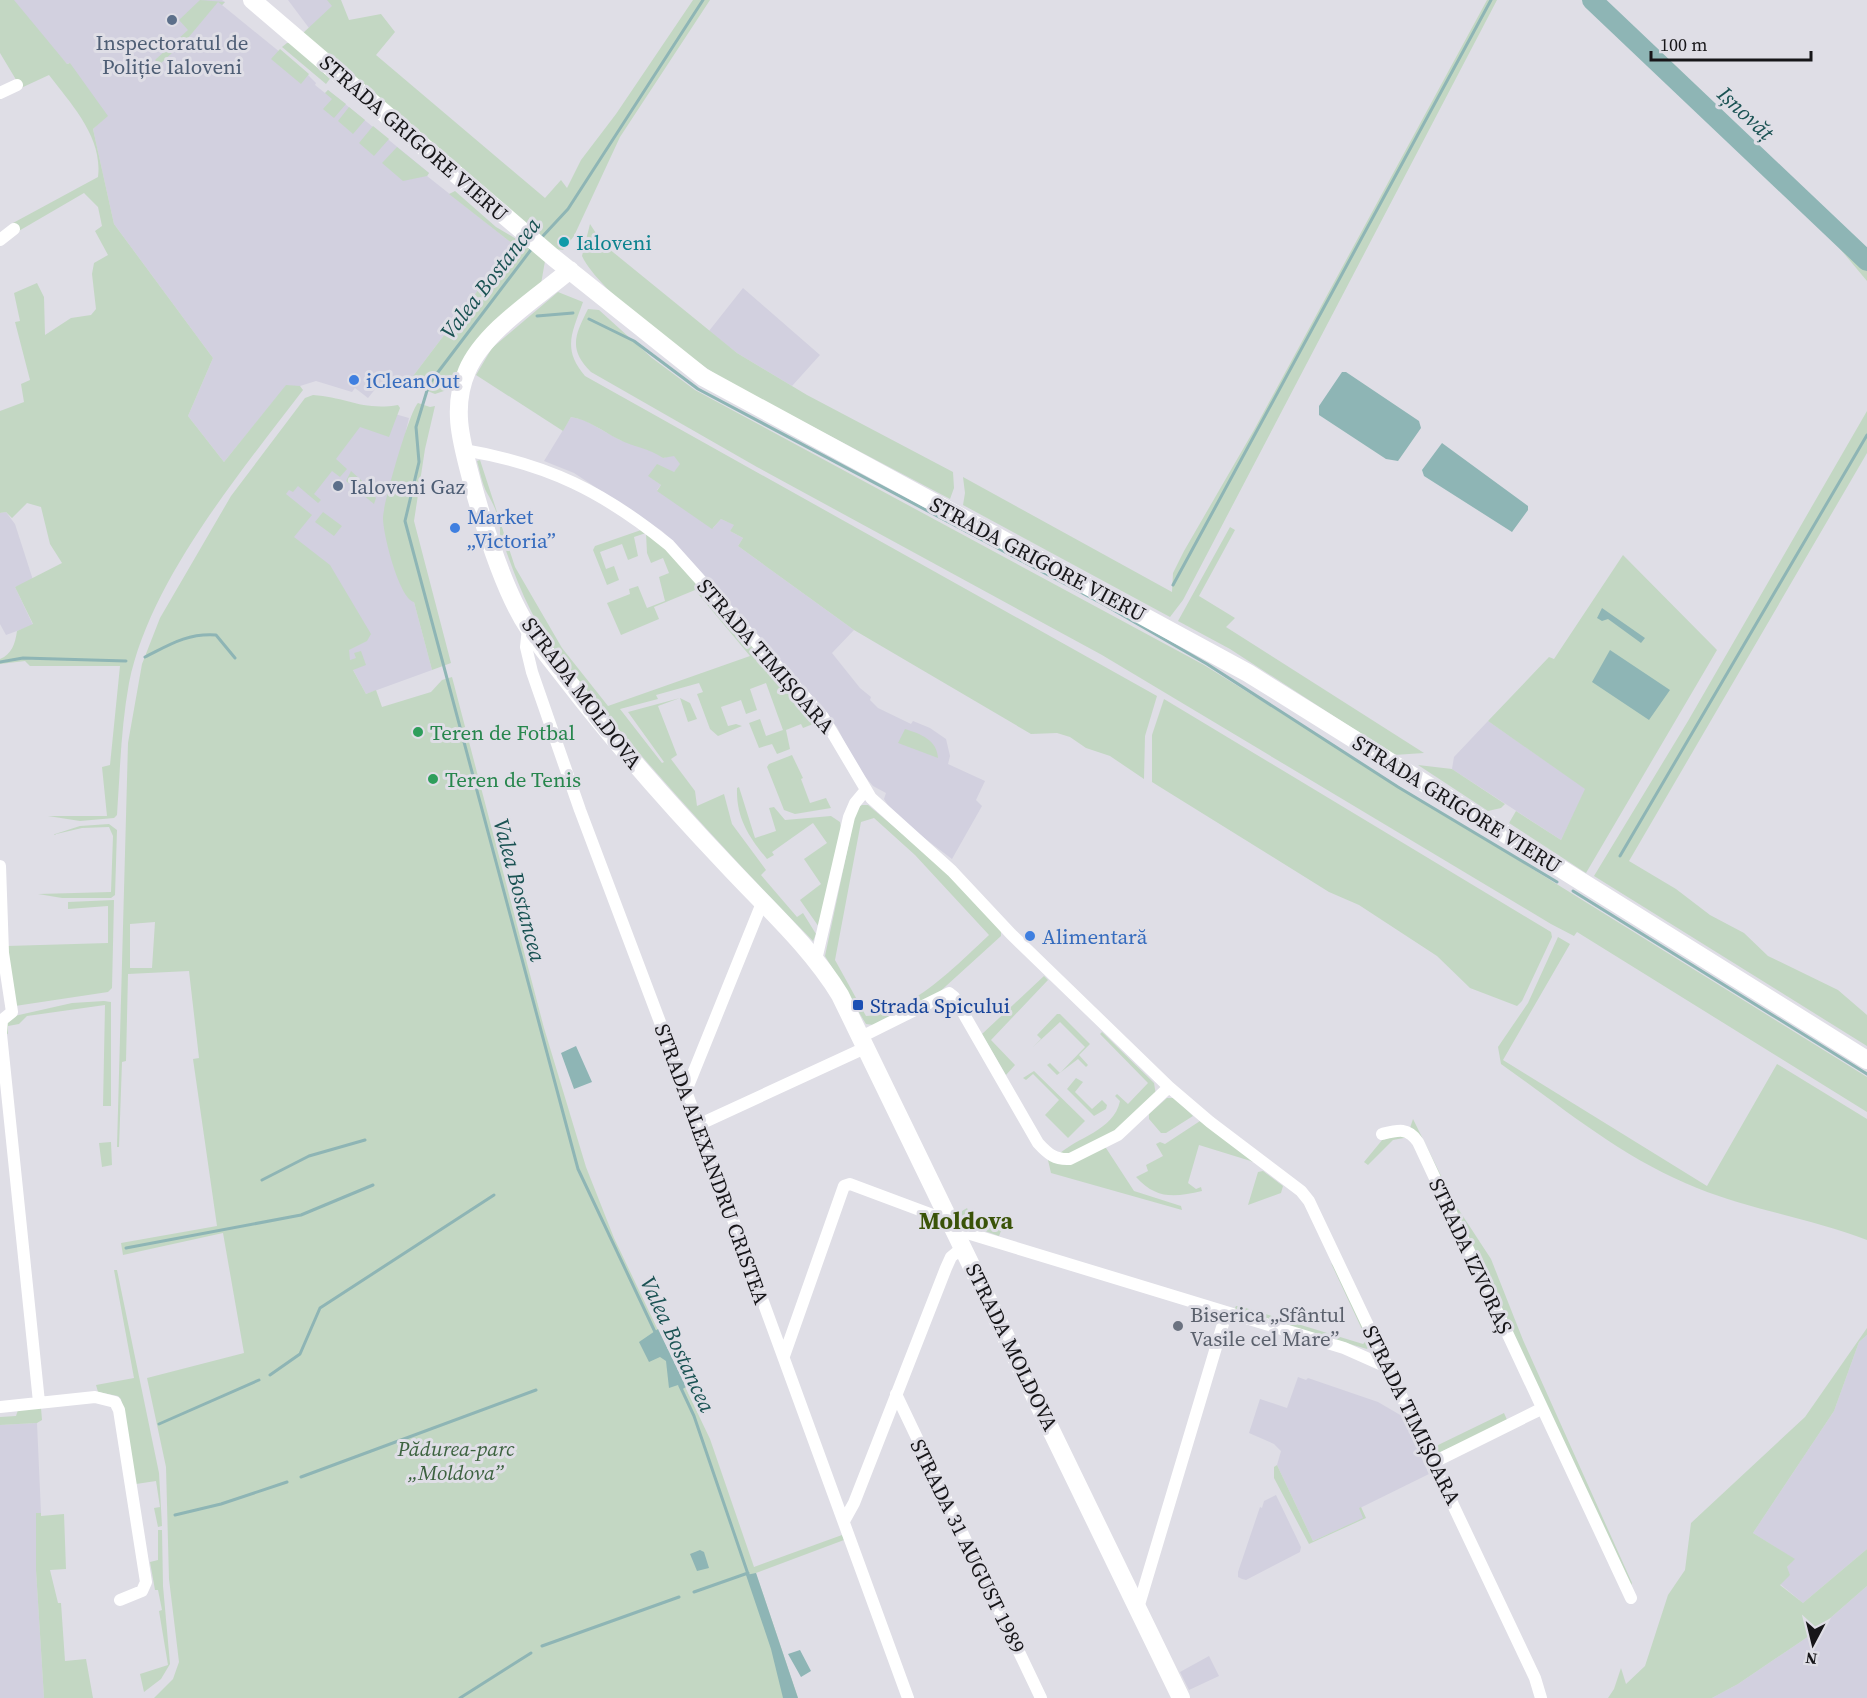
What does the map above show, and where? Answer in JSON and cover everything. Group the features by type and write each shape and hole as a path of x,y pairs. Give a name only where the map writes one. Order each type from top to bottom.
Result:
{"main road":[{"name":"STRADA GRIGORE VIERU","path":"252,0 554,258 702,377 1248,673 1867,1060"},
{"path":"273,0 298,38"},
{"name":"STRADA MOLDOVA","path":"570,270 490,337 477,352 468,368 458,400 464,450 497,561 528,628 636,764 816,960 840,995 1181,1698"}],"street":[{"path":"0,93 17,84"},
{"path":"0,240 14,230"},
{"name":"STRADA TIMIȘOARA","path":"464,450 534,467 578,483 636,520 669,545 822,717 865,791 952,870 1011,934 1169,1087 1310,1201 1527,1660 1541,1698"},
{"name":"STRADA ALEXANDRU CRISTEA","path":"528,628 525,647 532,672 596,854 784,1356 908,1698"},
{"path":"816,960 851,810 865,791"},
{"path":"0,866 3,953 12,1012 2,1020 1,1034 39,1402"},
{"path":"686,1091 762,903"},
{"path":"698,1125 864,1042 949,993 954,997 1046,1152 1054,1158 1070,1159 1118,1136 1169,1087"},
{"name":"STRADA IZVORAȘ","path":"1382,1134 1403,1129 1413,1134 1418,1142 1631,1598"},
{"path":"784,1356 844,1186 855,1186 951,1225 1226,1314 1344,1348 1389,1368"},
{"path":"844,1521 855,1503 946,1268 951,1257 963,1247"},
{"path":"1138,1608 1226,1314"},
{"name":"STRADA 31 AUGUST 1989","path":"896,1394 1041,1698"},
{"path":"0,1407 95,1396 116,1402 146,1582 142,1591 120,1600"},
{"path":"1434,1462 1541,1409"}],"shaded area":[{"path":"0,0 222,0 225,2 222,5 308,75 316,83 315,85 325,93 328,90 429,173 427,176 513,244 404,388 381,382 368,398 355,388 352,392 316,381 300,386 286,386 224,462 188,416 213,358 114,224 93,129 107,116 69,63 67,64 45,40"},
{"path":"288,0 341,0 309,28"},
{"path":"743,288 820,355 792,386 737,353 709,331"},
{"path":"1342,372 1346,372 1419,421 1421,428 1398,461 1386,459 1319,415 1319,406"},
{"name":"Ialoveni Gaz","path":"395,414 409,418 404,439 414,602 432,670 366,694 300,571 269,460 357,422"},
{"path":"571,417 584,420 620,440 655,452 663,458 674,455 681,464 674,472 649,476 661,485 657,490 713,528 721,519 735,525 730,531 743,538 738,546 854,630 832,653 860,688 871,697 870,700 878,708 911,724 913,721 930,728 946,739 950,756 948,764 985,781 976,800 982,806 952,859 895,816 884,799 886,793 873,786 857,767 837,727 757,634 662,531 574,473 544,461"},
{"path":"1442,443 1528,506 1528,510 1512,532 1424,476 1422,470"},
{"path":"6,512 15,524 33,580 15,587 33,625 6,635 0,624 0,513"},
{"path":"1602,608 1645,638 1641,643 1608,619 1602,621 1597,618"},
{"path":"1610,650 1670,690 1649,720 1592,682"},
{"path":"1488,721 1586,789 1561,840 1452,769 1454,757"},
{"path":"576,1046 592,1082 574,1089 561,1053"},
{"path":"658,1329 686,1387 681,1390 678,1385 669,1388 666,1361 660,1357 649,1362 639,1342"},
{"path":"1867,1335 1867,1549 1803,1603 1780,1584 1787,1567 1794,1559 1753,1533 1834,1411 1859,1342"},
{"path":"1298,1377 1306,1380 1308,1378 1378,1402 1402,1416 1429,1474 1360,1508 1364,1518 1313,1541 1277,1465 1281,1451 1274,1444 1249,1433 1260,1399 1287,1408"},
{"path":"37,1423 41,1513 36,1514 36,1570 44,1698 0,1698 0,1425"},
{"path":"1276,1495 1301,1547 1300,1552 1246,1580 1242,1579 1238,1577 1238,1572 1260,1507 1262,1508 1264,1501"},
{"path":"700,1550 704,1552 709,1568 697,1571 690,1554"},
{"path":"756,1573 798,1698 783,1698 771,1649 746,1575"},
{"path":"1867,1586 1867,1698 1712,1698 1738,1684 1812,1634"},
{"path":"800,1650 811,1671 801,1677 788,1654"},
{"path":"1209,1656 1219,1676 1189,1690 1180,1672"}],"green space":[{"path":"0,0 14,0 67,64 70,63 108,116 93,129 114,224 213,358 188,416 224,462 286,385 300,386 303,390 200,529 156,605 140,644 129,683 122,732 117,815 114,818 80,821 48,816 107,816 102,767 110,765 120,666 30,666 25,661 0,664 0,659 12,648 17,631 33,624 15,587 62,563 50,544 41,507 27,503 12,518 6,512 0,513 0,411 24,402 21,384 30,380 15,322 20,321 14,293 37,283 44,297 45,335 71,318 91,315 96,309 92,274 94,263 108,255 95,231 102,226 98,207 84,193 17,232 13,223 98,177 98,162 96,148 84,122 49,75 21,88 0,53"},
{"path":"200,0 225,2 222,5 218,2 188,38 159,65 155,60 188,30 179,20"},
{"path":"327,0 341,0 349,20 381,14 395,32 376,55 545,198 561,180 567,188 581,160 616,114 693,0 710,0 620,137 574,236 563,250 553,249 303,33 332,6"},
{"path":"1487,0 1497,0 1183,600 1170,617 963,505 965,493 963,477 1172,592 1173,573 1184,551 1254,430"},
{"path":"1584,0 1603,0 1867,248 1867,281 1836,244"},
{"path":"287,43 293,43 332,76 326,84 282,47"},
{"path":"280,49 309,74 301,84 271,59"},
{"path":"328,90 346,104 334,118 323,109 332,99 325,93"},
{"path":"349,107 365,120 353,134 338,121"},
{"path":"373,126 389,139 374,156 359,143"},
{"path":"397,147 429,173 427,176 403,181 382,163"},
{"path":"455,191 496,227 523,243 545,261 541,284 447,390 435,394 420,388 404,388 513,244 449,194"},
{"path":"590,224 603,244 737,353 807,395 953,472 954,488 950,499 726,381 669,341 626,306 592,271 582,256"},
{"path":"558,292 583,302 573,332 571,349 573,357 585,376 1157,696 1145,736 1144,779 1110,756 1086,748 1070,737 1057,733 1031,734 854,630 738,546 743,538 730,531 734,525 721,519 712,529 657,491 661,485 648,476 657,464 674,472 680,464 674,456 663,458 624,442 578,418 571,417 563,431 476,375 492,348"},
{"path":"588,309 599,310 652,358 695,390 1204,665 1867,1077 1867,1112 1577,932 1574,936 1551,924 1102,655 757,467 591,372 579,356 576,342"},
{"name":"Pădurea-parc „Moldova”","path":"313,395 325,396 364,405 398,405 400,408 389,437 360,427 336,459 347,469 340,477 332,471 314,494 321,500 318,503 298,486 293,492 289,490 286,494 312,515 294,537 330,565 371,634 367,641 349,650 350,660 356,658 354,653 361,651 366,665 353,670 366,694 376,690 382,707 431,692 442,680 452,677 544,1028 586,1167 614,1238 710,1439 754,1567 842,1535 844,1540 756,1573 798,1698 154,1698 173,1679 179,1662 169,1579 166,1467 147,1378 244,1353 223,1233 123,1255 121,1243 217,1226 193,1059 199,1058 189,971 128,974 126,1061 122,1062 119,1147 117,1147 128,743 142,664 160,618 231,496 305,398","holes":["155,922 152,968 130,968 130,924"]},
{"path":"418,403 430,407 435,406 425,449 414,521 451,663 432,670 414,602 408,598 403,589 393,564 383,518 398,458 409,422"},
{"path":"1867,411 1867,453 1629,861 1676,889 1710,915 1744,933 1768,956 1838,990 1867,1015 1867,1046 1594,876 1688,721"},
{"path":"480,460 515,567 562,648 608,706 750,656 695,590 654,607 659,619 621,635 607,603 630,594 629,589 638,586 647,608 665,601 659,577 669,573 663,558 651,563 647,553 646,533 634,537 638,556 628,560 622,544 600,552 606,569 614,566 619,580 607,585 593,550 595,546 644,529 659,540 820,720 826,731 823,732 818,722 803,728 801,724 786,730 790,749 777,754 772,744 759,748 749,723 760,719 766,736 783,730 766,683 750,689 757,710 746,714 741,700 721,707 728,726 736,724 742,726 718,736 710,729 697,694 703,692 699,683 656,695 658,699 620,709 662,763 664,762 628,712 680,698 658,706 677,755 671,759 695,791 697,806 724,794 732,824 766,870 761,875 797,917 803,913 816,934 813,941 673,791 588,693 550,644 530,609 514,572 500,534 496,512 482,482 477,461"},
{"path":"351,471 370,488 376,498 374,504 346,481"},
{"path":"323,512 342,526 334,536 315,522"},
{"path":"1230,527 1235,530 1199,596 1235,618 1226,627 1424,753 1394,755 1230,649 1178,621"},
{"path":"1623,555 1717,650 1586,873 1509,823 1516,811 1561,840 1585,789 1488,721 1549,657 1554,659"},
{"path":"680,698 690,703 697,719 688,722"},
{"path":"1164,699 1551,932 1552,937 1522,1001 1517,1006 1470,988 1437,956 1359,905 1329,892 1152,782 1152,735"},
{"path":"905,729 931,742 938,758 898,743"},
{"path":"792,755 803,778 801,779 810,803 826,798 831,808 795,814 784,810 767,767 769,764"},
{"path":"1418,765 1452,769 1505,804 1501,808 1488,811"},
{"path":"739,787 755,838 776,831 769,808 774,807 785,820 831,816 840,822 841,829 819,927 800,900 821,884 804,859 827,843 813,823 772,852 774,855 767,859 749,835 741,818 737,799 737,788"},
{"path":"862,805 868,805 935,861 1001,931 1001,936 935,996 874,1025 866,1024 825,956 856,809","holes":["874,818 915,855 989,935 948,973 916,997 899,1007 866,1016 835,960 861,822"]},
{"path":"109,824 117,830 115,895 111,898 62,898 38,894 111,892 113,836 109,827 82,828 52,835 80,826"},
{"path":"114,900 112,988 108,992 15,1006 7,946 108,943 108,906 68,909 68,902"},
{"path":"1558,937 1570,944 1503,1060 1707,1186 1777,1064 1867,1119 1867,1240 1718,1196 1670,1176 1595,1132 1501,1064 1498,1047 1528,1003"},
{"path":"1044,976 1048,980 991,1040 1015,1065 1006,1075 982,1034"},
{"path":"111,1002 111,1106 103,1106 105,1005 27,1016 19,1024 8,1026 8,1034 4,1032 10,1017 72,1003"},
{"path":"1057,1014 1060,1014 1090,1044 1079,1055 1088,1065 1086,1067 1078,1059 1061,1072 1085,1047 1060,1022 1033,1047 1041,1039 1037,1035"},
{"path":"1102,1032 1154,1083 1156,1095 1126,1125 1068,1156 1057,1156 1110,1120 1120,1101 1115,1096 1117,1094 1128,1104 1148,1083 1100,1034"},
{"path":"1050,1063 1060,1073 1057,1075 1047,1065"},
{"path":"1034,1071 1085,1121 1068,1138 1045,1115 1059,1100 1033,1074 1026,1080 1023,1078"},
{"path":"1076,1078 1083,1082 1075,1092 1092,1109 1102,1100 1107,1105 1106,1109 1094,1116 1067,1089"},
{"path":"1167,1098 1175,1098 1193,1116 1166,1133 1161,1133 1149,1119 1149,1114"},
{"path":"1413,1119 1455,1204 1491,1259 1523,1340 1632,1583 1630,1588 1410,1128"},
{"path":"1200,1121 1254,1162 1199,1145 1188,1183 1196,1189 1201,1187 1202,1191 1183,1195 1167,1195 1151,1190 1136,1177 1148,1171 1146,1165 1163,1156 1156,1144 1160,1142 1165,1144"},
{"path":"1404,1133 1409,1137 1393,1140 1368,1165 1364,1162 1383,1139"},
{"path":"111,1142 112,1165 102,1167 99,1143"},
{"path":"1101,1147 1106,1148 1134,1191 1181,1206 1182,1210 1051,1173 1048,1160"},
{"path":"1263,1171 1283,1186 1281,1193 1248,1205 1258,1172"},
{"path":"967,1208 972,1219 987,1221 989,1227 1001,1231 999,1236 960,1222 957,1214"},
{"path":"1331,1263 1337,1270 1371,1343 1367,1349 1234,1310 1236,1306 1239,1306 1363,1344 1367,1340"},
{"path":"114,1270 117,1270 159,1473 162,1526 158,1527 154,1508 160,1507 156,1481 136,1484 121,1399 118,1396 98,1392 96,1385 134,1378"},
{"path":"1867,1328 1867,1335 1859,1342 1834,1411 1753,1533 1795,1559 1787,1567 1790,1575 1780,1585 1803,1603 1867,1549 1867,1586 1812,1634 1738,1684 1712,1698 1608,1698 1614,1689 1621,1668 1626,1684 1645,1666 1668,1595 1685,1570 1691,1523 1805,1417"},
{"path":"41,1408 42,1420 37,1423 0,1425 0,1417 16,1416 18,1410"},
{"path":"1504,1413 1508,1422 1438,1453 1434,1447"},
{"path":"1277,1465 1313,1541 1363,1518 1359,1508 1361,1507 1366,1518 1309,1544 1274,1478 1274,1467"},
{"path":"36,1513 41,1513 41,1516 64,1514 66,1569 50,1570 58,1603 61,1603 65,1661 86,1659 93,1698 44,1698 36,1570"},
{"path":"158,1530 162,1530 163,1586 170,1664 161,1679 144,1692 140,1674 168,1665 159,1611 162,1610 158,1590 155,1590 150,1562 158,1560"}],"waterway":[{"name":"Valea Bostancea","path":"542,237 568,209 703,0"},
{"path":"1173,585 1491,0"},
{"name":"Ișnovăț","path":"1592,0 1867,261"},
{"name":"Valea Bostancea","path":"533,247 429,384 416,427 419,462 405,521 578,1169 656,1334"},
{"path":"537,316 573,313"},
{"path":"589,319 634,341 698,389 1103,604 1207,664 1398,787 1557,882"},
{"path":"1620,856 1867,435"},
{"path":"145,657 187,638 216,635 235,658"},
{"path":"0,662 23,658 126,661"},
{"path":"1573,891 1867,1074"},
{"path":"262,1180 309,1156 365,1140"},
{"path":"126,1248 301,1215 373,1185"},
{"path":"270,1375 300,1354 320,1308 494,1195"},
{"path":"159,1424 259,1380"},
{"name":"Valea Bostancea","path":"680,1386 694,1416 749,1577"},
{"path":"301,1477 536,1390"},
{"path":"175,1515 221,1504 287,1482"},
{"path":"694,1592 748,1573"},
{"path":"542,1646 679,1597"},
{"path":"460,1698 531,1653"}],"place":[{"name":"Inspectoratul de Poliție Ialoveni","path":"172,20"},
{"name":"Ialoveni","path":"564,242"},
{"name":"iCleanOut","path":"354,380"},
{"name":"Ialoveni Gaz","path":"338,486"},
{"name":"Market „Victoria”","path":"455,528"},
{"name":"Teren de Fotbal","path":"418,732"},
{"name":"Teren de Tenis","path":"433,779"},
{"name":"Alimentară","path":"1030,936"},
{"name":"Strada Spicului","path":"858,1005"},
{"name":"Biserica „Sfântul Vasile cel Mare”","path":"1178,1326"}],"district":[{"name":"Moldova","path":"966,1220"}]}
